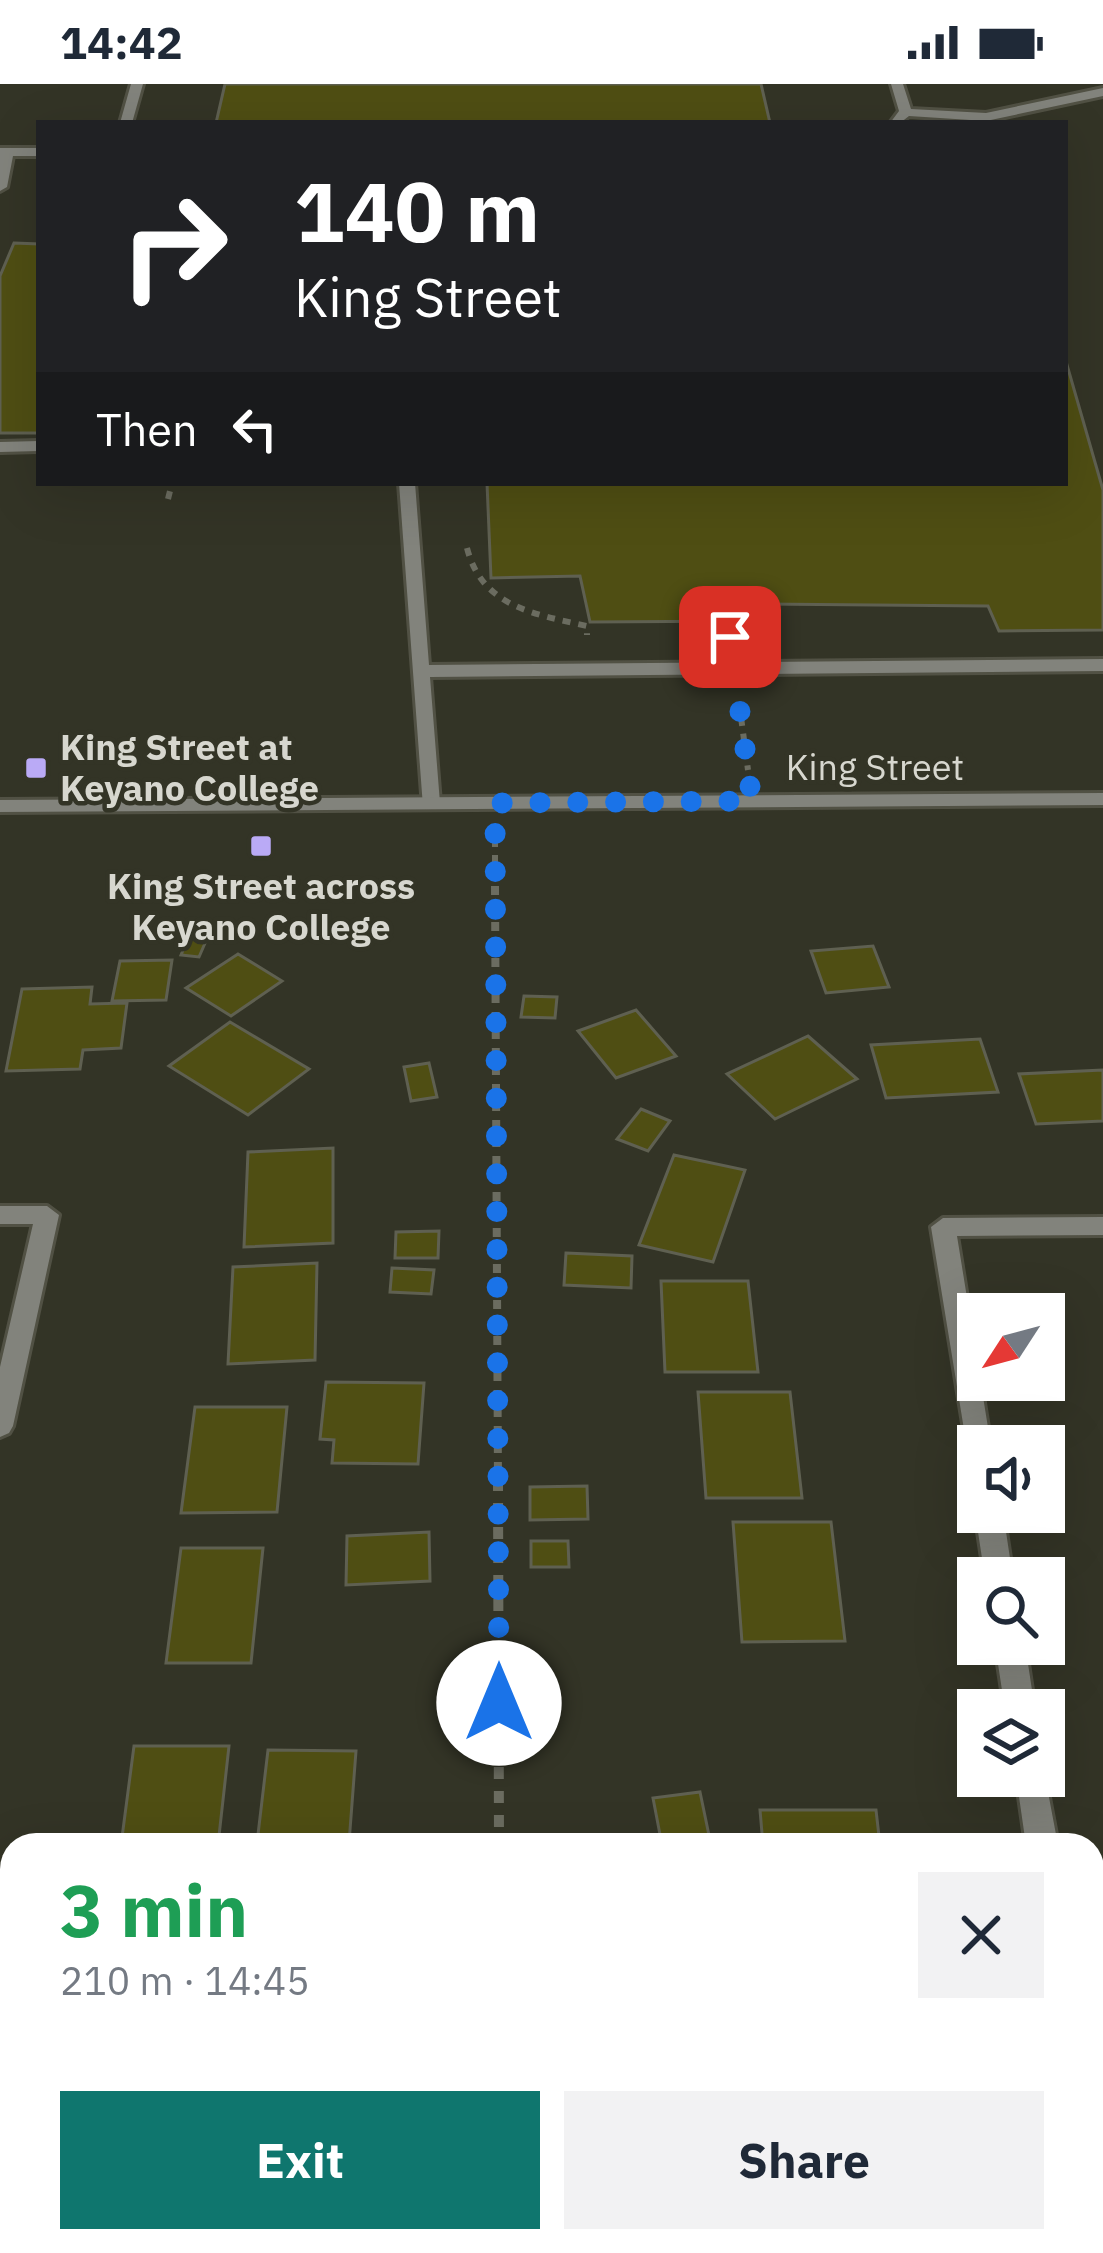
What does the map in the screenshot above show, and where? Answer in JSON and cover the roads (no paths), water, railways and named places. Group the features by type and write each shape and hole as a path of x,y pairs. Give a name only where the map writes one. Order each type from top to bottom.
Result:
{"street":[{"path":"127,120 137,84"},
{"path":"897,84 906,112"},
{"path":"897,120 906,112 986,117 1103,87"},
{"path":"0,188 3,152 36,152"},
{"path":"0,447 36,446"},
{"path":"406,486 430,803"},
{"path":"421,671 1103,665"},
{"name":"King Street","path":"0,806 1103,799"},
{"path":"0,1215 47,1215 0,1426"},
{"path":"975,1425 943,1227 1103,1226"},
{"path":"1034,1797 1040,1833"}],"place":[{"name":"King Street at Keyano College","path":"36,768"},
{"name":"King Street across Keyano College","path":"261,846"}]}
